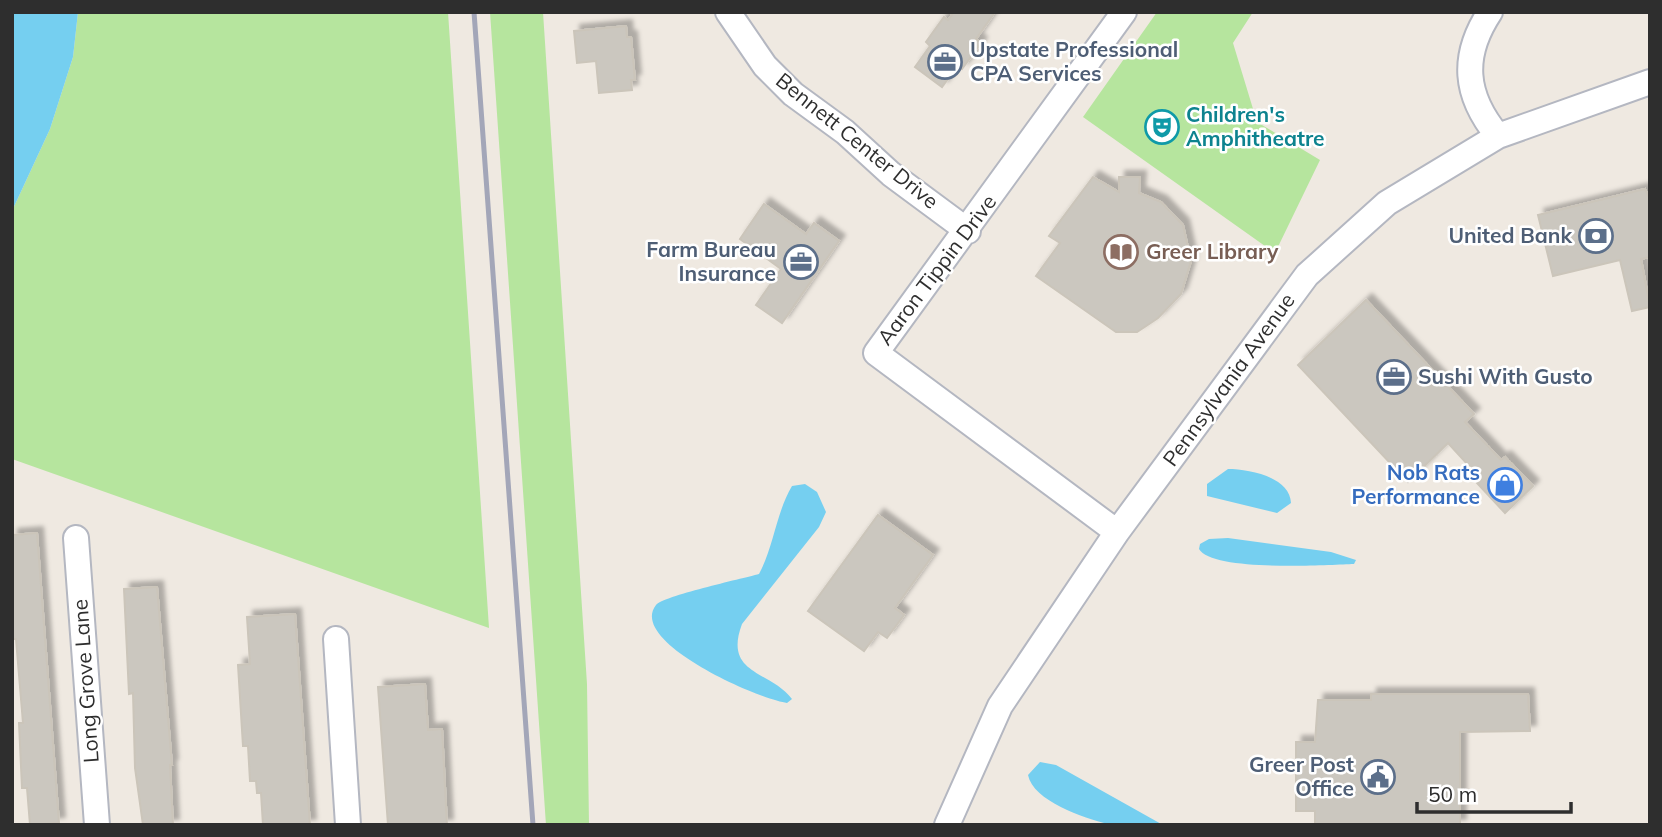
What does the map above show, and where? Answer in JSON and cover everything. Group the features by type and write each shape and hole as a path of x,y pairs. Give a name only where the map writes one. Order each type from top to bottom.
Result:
{"street":[{"name":"Bennett Center Drive","path":"728,12 765,66 793,94 845,132 891,174 968,231"},
{"name":"Aaron Tippin Drive","path":"1117,532 876,353 968,231 1124,12"},
{"path":"1490,12 1473,40 1469,69 1476,100 1485,121 1497,136"},
{"name":"Pennsylvania Avenue","path":"947,825 1000,706 1117,532 1307,275 1387,203 1497,136 1650,82"},
{"name":"Long Grove Lane","path":"76,538 97,825"},
{"path":"336,639 348,825"}],"green space":[{"path":"78,12 448,12 489,628 12,459 12,211 50,129 73,57"},
{"path":"490,12 543,12 587,684 589,825 546,825"},
{"path":"1157,12 1253,12 1233,43 1257,122 1320,160 1275,253 1083,117"}],"water":[{"path":"12,12 78,12 73,57 50,129 12,211"},
{"path":"1228,469 1267,476 1284,487 1291,503 1277,513 1207,496 1207,484"},
{"path":"805,484 817,492 826,512 819,527 742,624 738,641 739,653 744,662 783,690 792,699 787,703 751,692 700,667 660,636 652,620 656,605 662,601 759,574 792,486"},
{"path":"1228,538 1331,552 1356,560 1354,564 1340,565 1271,566 1225,561 1208,556 1199,549 1200,544 1209,539"},
{"path":"1040,762 1056,765 1163,825 1108,824 1061,807 1039,793 1032,784 1028,775"}],"building":[{"path":"954,12 995,12 976,39 981,43 962,69 958,65 942,87 915,67 930,46 926,42 944,17 948,20"},
{"path":"626,26 627,37 631,37 635,80 631,80 632,90 599,93 596,61 577,63 574,31"},
{"name":"Greer Library","path":"1093,177 1119,192 1119,177 1140,177 1139,193 1161,202 1183,225 1191,261 1181,294 1158,318 1137,332 1116,332 1036,276 1060,243 1049,236"},
{"name":"United Bank","path":"1645,189 1650,199 1650,257 1641,259 1650,307 1632,311 1620,260 1553,276 1538,215"},
{"path":"764,204 806,234 814,223 839,241 782,323 756,305 781,269 740,239"},
{"path":"1366,300 1474,414 1465,422 1501,460 1505,457 1533,486 1505,513 1477,483 1481,479 1448,443 1408,482 1298,365"},
{"path":"878,515 933,555 895,608 904,615 887,638 878,632 864,651 808,611"},
{"path":"37,533 59,823 30,825 27,788 22,788 19,723 23,723 16,639 13,639 12,535"},
{"path":"157,587 172,765 173,825 143,825 135,768 133,693 129,694 124,589"},
{"path":"295,614 310,825 263,825 261,793 257,793 256,781 250,781 248,746 243,746 238,665 250,664 247,617"},
{"path":"425,684 428,730 442,729 447,825 388,825 378,687"},
{"name":"Greer Post Office","path":"1371,694 1528,694 1530,731 1460,732 1460,825 1315,825 1315,811 1296,811 1296,742 1315,742 1318,700 1371,700"}],"railway":[{"path":"474,12 533,825"}],"place":[{"name":"Upstate Professional CPA Services","path":"945,62"},
{"name":"Children's Amphitheatre","path":"1162,127"},
{"name":"United Bank","path":"1596,236"},
{"name":"Greer Library","path":"1121,252"},
{"name":"Farm Bureau Insurance","path":"801,262"},
{"name":"Sushi With Gusto","path":"1394,377"},
{"name":"Nob Rats Performance","path":"1505,485"},
{"name":"Greer Post Office","path":"1378,777"}]}
